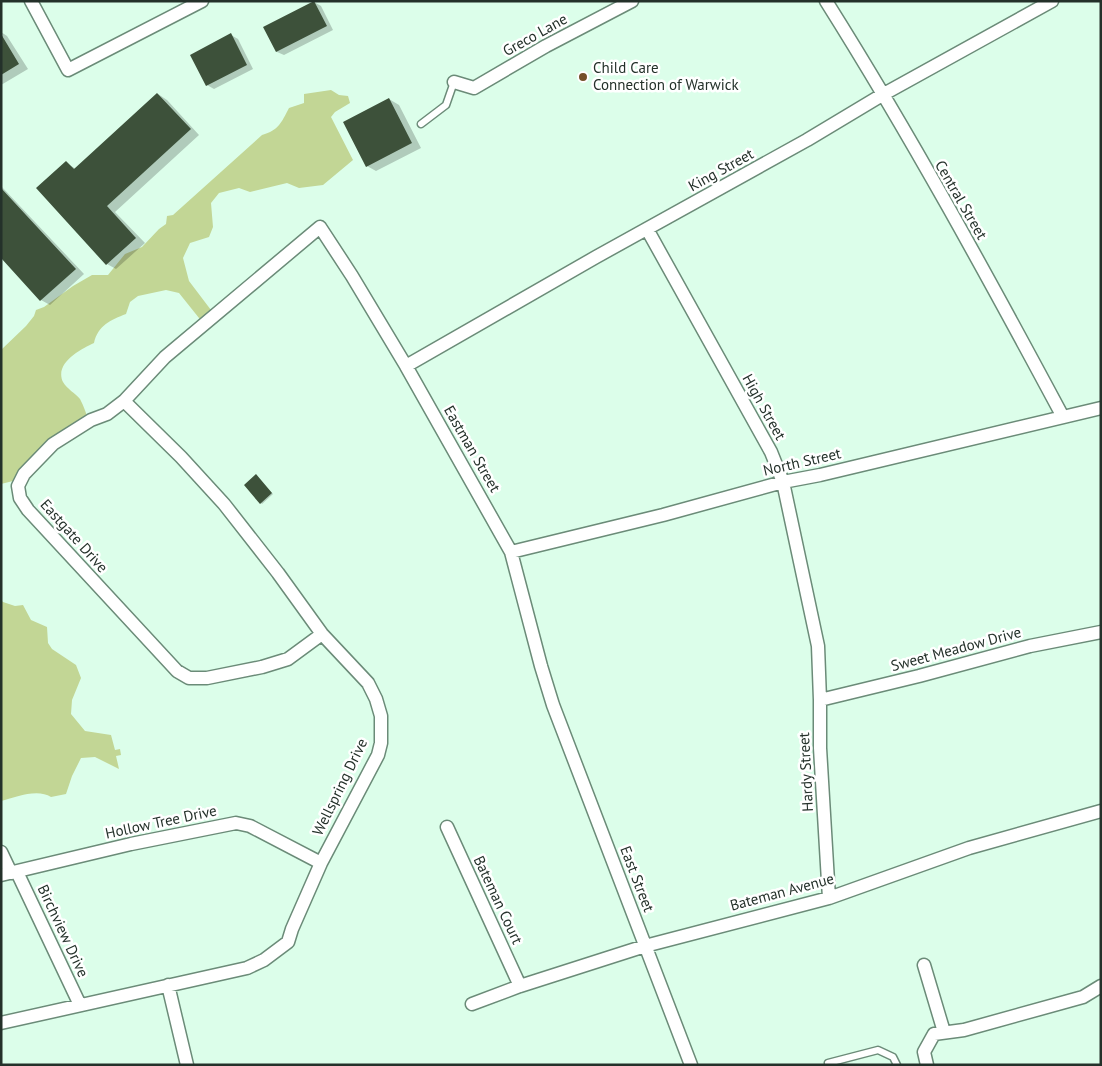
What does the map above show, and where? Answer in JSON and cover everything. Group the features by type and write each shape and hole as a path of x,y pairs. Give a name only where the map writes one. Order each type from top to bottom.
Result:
{"street":[{"path":"31,1 68,70 202,1"},
{"name":"Greco Lane","path":"454,82 474,88 546,46 632,1"},
{"name":"Central Street","path":"826,1 1012,323 1063,417"},
{"name":"King Street","path":"406,366 806,140 882,95 1052,1"},
{"name":"Eastman Street","path":"320,227 406,366 511,552 541,666 554,705"},
{"name":"Eastgate Drive","path":"320,227 165,357 124,401 107,414 91,420 53,444 24,474 18,486 20,498 28,510 177,670 189,678 206,678 262,667 288,659 322,634"},
{"name":"High Street","path":"647,229 771,452 783,482 818,646"},
{"name":"Wellspring Drive","path":"1,1023 247,968 264,960 288,942 321,863 378,755 382,730 381,716 376,699 368,683 322,634 278,573 224,504 181,457 124,401"},
{"name":"North Street","path":"511,552 662,515 783,482 820,475 1101,408"},
{"name":"Sweet Meadow Drive","path":"820,700 1030,646 1101,632"},
{"name":"Hardy Street","path":"818,646 820,748 828,898"},
{"name":"East Street","path":"554,705 691,1065"},
{"name":"Bateman Avenue","path":"472,1004 520,986 645,946 828,898 969,848 1101,811"},
{"name":"Hollow Tree Drive","path":"10,873 131,844 236,823 250,826 321,863"},
{"name":"Bateman Court","path":"447,827 520,986"},
{"name":"Birchview Drive","path":"1,852 10,873 80,1005"},
{"path":"924,965 944,1032"},
{"path":"168,985 187,1065"},
{"path":"927,1065 924,1052 934,1034 964,1030 1083,997 1101,986"}],"lane":[{"path":"421,124 446,106 454,82"},
{"path":"829,1065 828,1062 878,1050 893,1057 896,1065"}],"green space":[{"path":"331,90 339,95 348,96 350,103 335,112 331,117 353,160 323,185 299,188 287,183 250,192 239,188 219,193 211,203 213,227 209,237 190,243 183,258 189,281 214,314 203,323 179,293 166,290 138,296 130,302 126,314 102,327 94,343 76,353 65,363 62,369 63,382 80,399 89,421 21,479 1,484 1,350 26,326 36,310 44,307 92,275 108,275 125,254 142,247 166,224 167,216 173,215 262,135 276,128 289,108 304,103 304,94"},
{"path":"1,600 15,606 23,605 31,620 47,627 48,643 52,649 76,665 81,678 72,700 71,714 85,731 111,735 115,750 120,749 121,755 116,756 119,769 95,757 81,758 66,794 51,797 46,794 33,793 1,801"}],"building":[{"path":"314,1 327,26 276,52 263,27"},
{"path":"231,33 247,65 206,86 190,55"},
{"path":"1,34 19,64 1,75"},
{"path":"157,93 191,129 107,206 136,238 106,265 36,188 66,161 74,169"},
{"path":"389,98 412,143 366,167 343,122"},
{"path":"1,188 76,269 40,301 1,258"},
{"path":"256,474 272,493 260,504 244,485"}],"place":[{"name":"Child Care Connection of Warwick","path":"583,77"}]}
